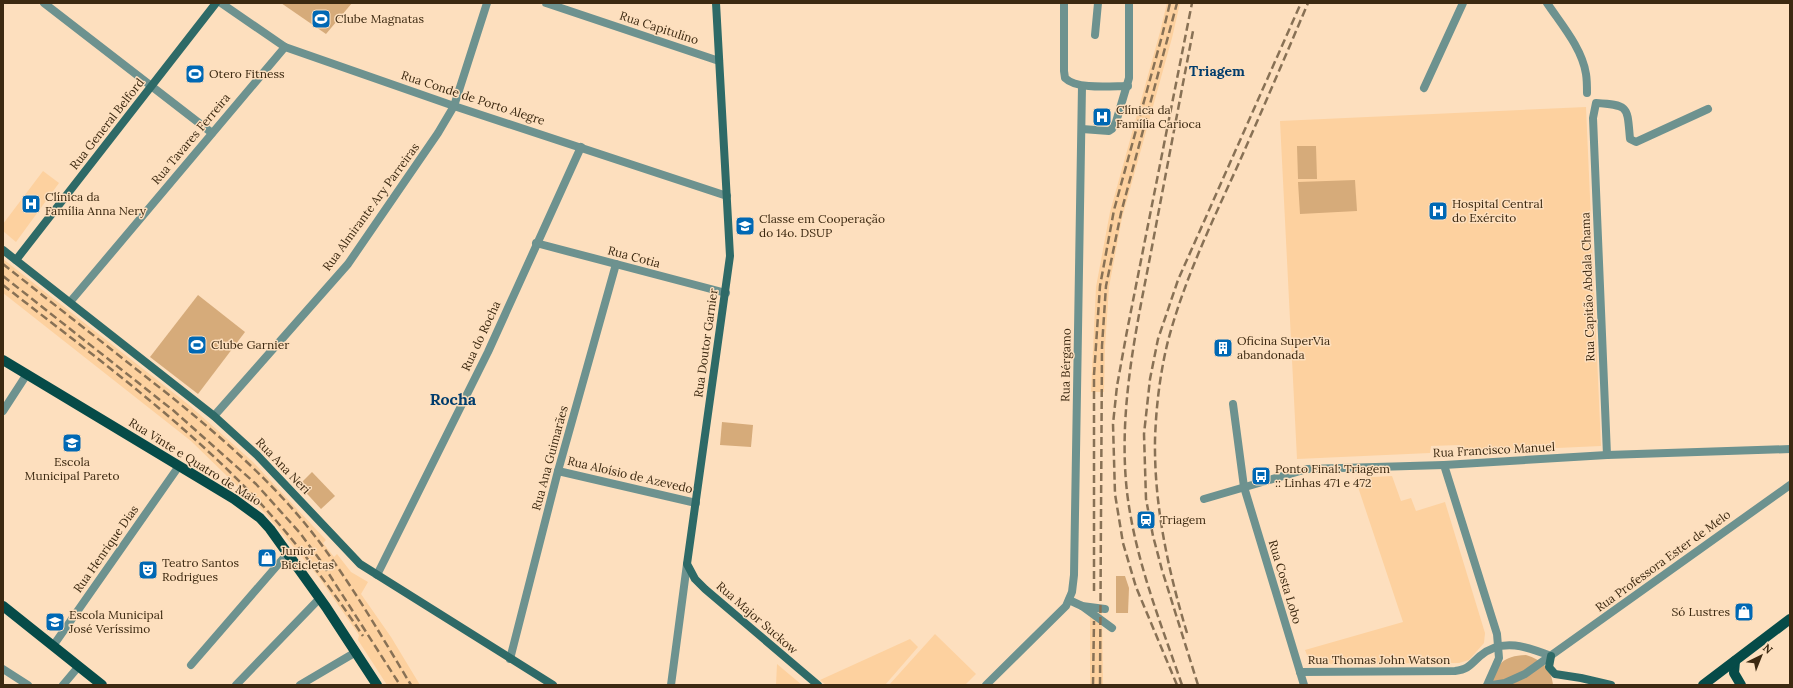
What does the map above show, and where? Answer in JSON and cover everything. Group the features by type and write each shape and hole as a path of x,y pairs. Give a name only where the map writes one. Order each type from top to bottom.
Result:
{"main road":[{"name":"Rua General Belford","path":"16,260 216,3"},
{"name":"Rua Doutor Garnier","path":"687,564 730,256 716,3"},
{"name":"Rua Ana Neri","path":"3,250 214,416 257,455 354,559 377,575 553,685"},
{"name":"Rua Vinte e Quatro de Maio","path":"3,360 247,508 270,529 320,598 377,685"},
{"name":"Rua Major Suckow","path":"687,564 695,579 705,590 818,685"},
{"path":"3,606 102,685"},
{"path":"1703,685 1790,619"},
{"path":"1551,656 1549,667 1555,674 1611,685"},
{"path":"1735,661 1734,673 1742,685"}],"street":[{"path":"44,3 212,133"},
{"name":"Rua Conde de Porto Alegre","path":"221,3 285,46 454,106 727,196"},
{"name":"Rua Almirante Ary Parreiras","path":"214,416 348,264 434,140 454,106 487,3"},
{"name":"Rua Capitulino","path":"546,3 719,60"},
{"path":"1064,3 1064,71 1066,78 1074,84 1082,86 1128,86"},
{"path":"1096,35 1098,3"},
{"path":"1082,129 1109,131 1112,130 1116,122 1128,86 1130,67 1129,3"},
{"path":"1424,88 1463,3"},
{"path":"1547,3 1572,41 1581,58 1586,73 1587,93"},
{"name":"Rua Tavares Ferreira","path":"70,302 285,46"},
{"name":"Rua Bérgamo","path":"1069,600 1074,575 1082,86"},
{"name":"Rua Capitão Abdala Chama","path":"1607,455 1593,118 1596,103 1618,104 1623,107 1628,112 1630,139 1636,142 1708,110"},
{"name":"Rua do Rocha","path":"377,575 488,352 536,243 581,147"},
{"name":"Rua Cotia","path":"536,243 726,293"},
{"name":"Rua Ana Guimarães","path":"510,659 558,471 616,264"},
{"path":"3,411 27,374"},
{"name":"Rua Costa Lobo","path":"1233,404 1241,474 1244,487 1304,685"},
{"name":"Rua Francisco Manuel","path":"1204,499 1307,470 1444,465 1607,455 1790,449"},
{"path":"1444,465 1497,634 1499,647 1498,663 1487,685"},
{"name":"Rua Henrique Dias","path":"53,646 179,466"},
{"name":"Rua Aloísio de Azevedo","path":"558,471 696,503"},
{"name":"Rua Professora Ester de Melo","path":"1492,685 1505,683 1524,674 1551,656 1790,485"},
{"path":"191,665 288,554"},
{"name":"Rua Doutor Garnier","path":"672,685 687,564"},
{"path":"236,685 320,598"},
{"path":"986,685 1059,614 1069,600 1082,606 1112,628"},
{"path":"1082,606 1105,609"},
{"name":"Rua Thomas John Watson","path":"1300,672 1455,672 1467,669 1481,655 1499,647 1521,645 1551,656"},
{"path":"300,685 356,652"},
{"path":"63,685 79,666"},
{"path":"3,669 28,685"}],"shaded area":[{"name":"Clube Magnatas","path":"281,3 352,3 326,34"},
{"path":"1167,3 1180,3 1172,38 1122,218 1109,287 1104,392 1091,392 1096,287 1110,212"},
{"name":"Hospital Central do Exército","path":"1586,107 1601,446 1467,452 1460,445 1431,446 1430,453 1297,459 1280,121"},
{"path":"1297,146 1316,146 1317,179 1298,179"},
{"name":"Clínica da Família Anna Nery","path":"43,171 59,183 16,242 3,231 3,224"},
{"path":"1355,180 1357,211 1300,214 1298,182"},
{"path":"3,259 189,405 253,462 326,540 323,543 334,557 337,554 351,572 368,582 361,594 391,637 420,685 387,685 358,640 359,635 318,576 266,514 191,441 3,293"},
{"name":"Clube Garnier","path":"198,295 245,332 198,394 150,357"},
{"path":"722,422 753,425 751,447 720,445"},
{"path":"312,472 335,496 321,509 299,485"},
{"path":"1392,476 1401,501 1411,498 1416,511 1445,502 1485,633 1484,643 1469,660 1459,663 1314,664 1309,660 1305,650 1403,622 1355,478"},
{"path":"1116,576 1125,576 1129,588 1128,613 1116,613"},
{"path":"1090,612 1102,613 1103,685 1090,685"},
{"path":"935,634 976,674 965,685 889,685"},
{"path":"910,639 918,647 885,685 826,685 820,680"},
{"path":"1526,655 1537,659 1548,669 1553,685 1491,685 1498,667 1502,662 1511,657"},
{"path":"777,664 802,685 776,685"}],"railway":[{"path":"1094,591 1094,375 1100,286 1114,210 1170,3"},
{"path":"1100,685 1102,346 1106,286 1121,213 1177,3"},
{"path":"1177,685 1136,587 1123,543 1115,494 1113,424 1117,386 1127,331 1192,3"},
{"path":"1198,685 1162,570 1153,536 1146,499 1144,434 1150,379 1158,339 1178,280 1301,3"},
{"path":"1187,633 1168,561 1157,489 1155,440 1157,403 1163,365 1168,341 1190,274 1308,3"},
{"path":"1182,685 1149,590 1136,541 1127,492 1125,431 1134,341 1193,31"},
{"path":"3,264 196,417 235,451 271,486 307,525 339,569 369,615 411,685"},
{"path":"3,276 174,411 256,484 300,533 320,560 400,685"},
{"path":"3,285 150,401 179,425 234,476 252,494 303,553 363,636"},
{"path":"1093,685 1094,621"}],"place":[{"name":"Clube Magnatas","path":"321,19"},
{"name":"Otero Fitness","path":"195,74"},
{"name":"Clínica da Família Carioca","path":"1102,117"},
{"name":"Clínica da Família Anna Nery","path":"31,204"},
{"name":"Hospital Central do Exército","path":"1438,211"},
{"name":"Classe em Cooperação do 14o. DSUP","path":"745,226"},
{"name":"Clube Garnier","path":"197,345"},
{"name":"Oficina SuperVia abandonada","path":"1223,348"},
{"name":"Escola Municipal Pareto","path":"72,443"},
{"name":"Ponto Final: Triagem :: Linhas 471 e 472","path":"1261,476"},
{"name":"Triagem","path":"1146,520"},
{"name":"Junior Bicicletas","path":"267,558"},
{"name":"Teatro Santos Rodrigues","path":"148,570"},
{"name":"Só Lustres","path":"1744,612"},
{"name":"Escola Municipal José Veríssimo","path":"55,622"}],"district":[{"name":"Triagem","path":"1217,71"},
{"name":"Rocha","path":"453,399"}]}
